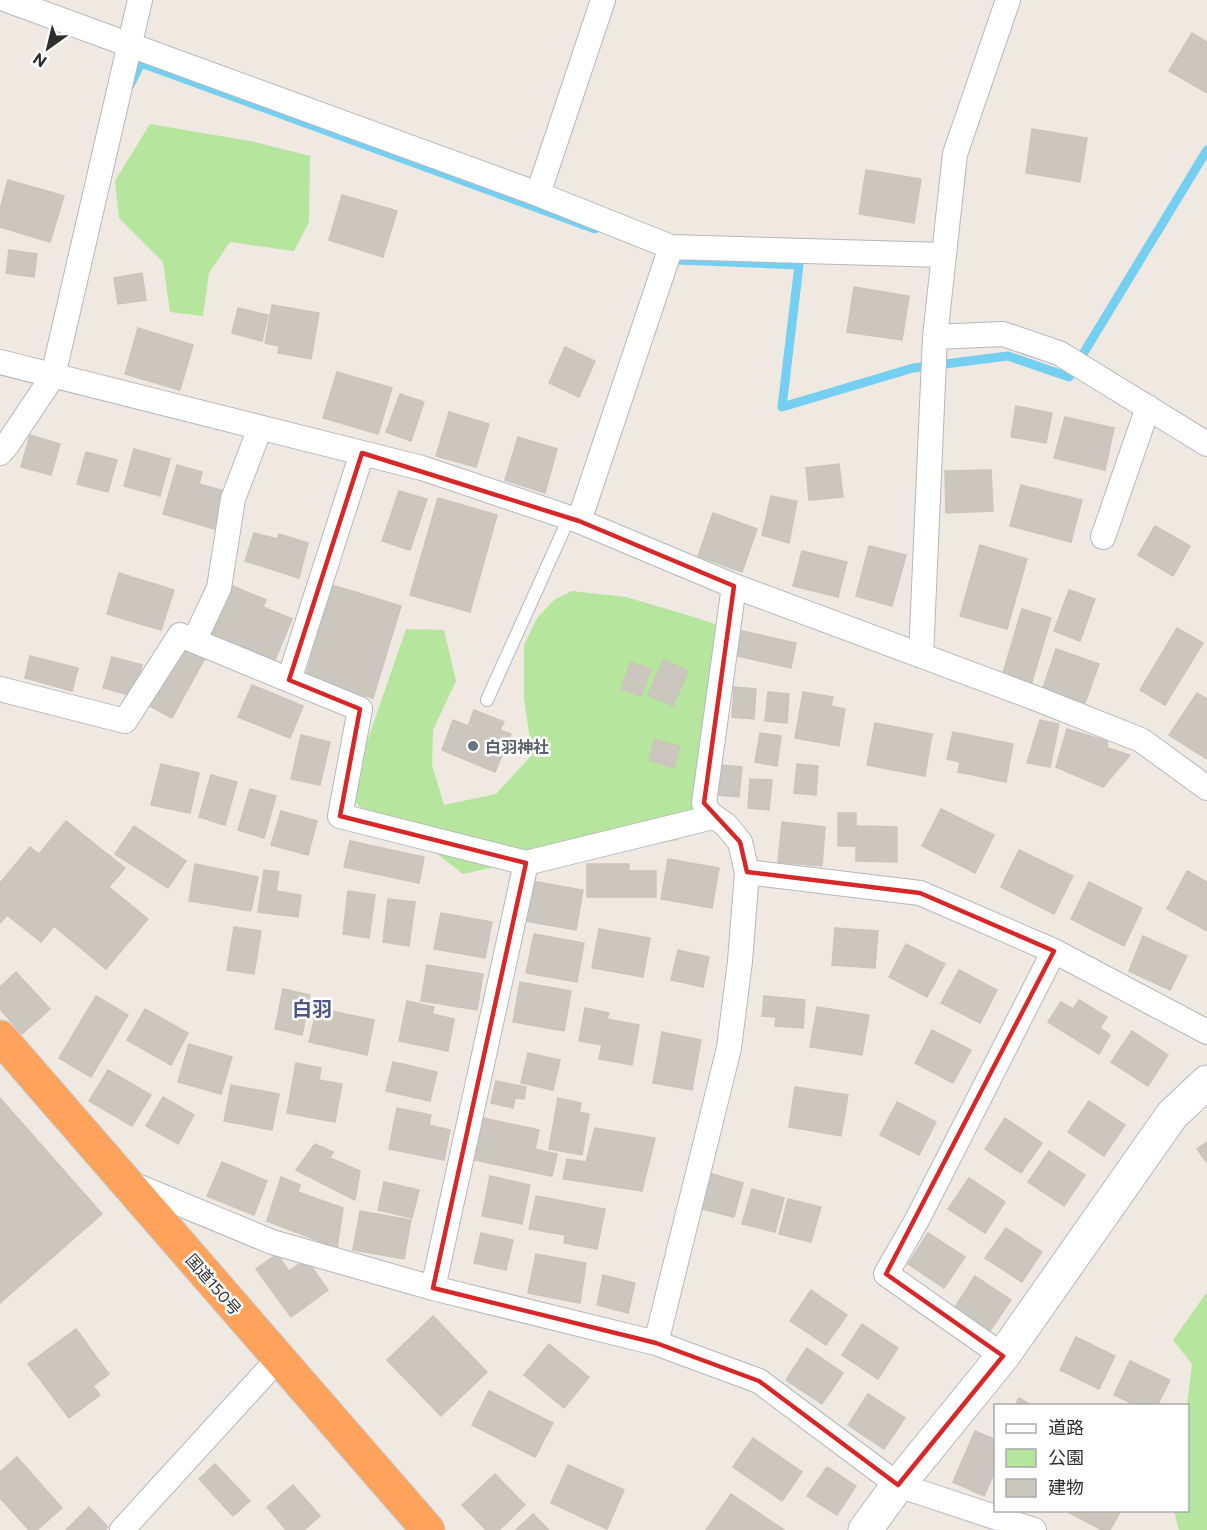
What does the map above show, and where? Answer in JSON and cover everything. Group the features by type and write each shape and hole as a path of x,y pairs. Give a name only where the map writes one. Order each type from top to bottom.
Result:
{"highway":[{"name":"国道150号","path":"0,1037 428,1530"}],"street":[{"path":"6,0 538,194 671,247 943,255"},
{"path":"0,453 53,376 140,0"},
{"path":"538,194 603,0"},
{"path":"921,656 935,337 955,154 1008,0"},
{"path":"574,520 671,247"},
{"path":"935,337 1003,334 1059,353 1207,444"},
{"path":"0,362 422,468 574,520 734,586 1141,740 1207,788"},
{"path":"1103,537 1148,407"},
{"path":"194,641 219,588 233,499 260,428"},
{"path":"289,680 362,453"},
{"path":"656,1343 729,1048 740,960 747,872 740,842 726,825 708,813 704,803 734,586"},
{"path":"0,689 125,720 180,636 360,709 340,816 526,863 713,816"},
{"path":"433,1288 526,863"},
{"path":"747,872 920,893 1054,951 1207,1032"},
{"path":"1003,1356 886,1274 922,1209 1054,951"},
{"path":"865,1530 898,1485 1003,1356 1172,1115 1207,1082"},
{"path":"125,1181 272,1242 433,1288 656,1343 759,1381 898,1485 1034,1530"},
{"path":"123,1530 279,1358"}],"lane":[{"path":"487,700 574,520"}],"highlighted area":[{"path":"362,453 579,521 734,586 704,803 740,842 747,872 920,893 1054,951 886,1274 1003,1356 898,1485 759,1381 656,1343 433,1288 526,863 340,816 360,709 289,680"}],"green space":[{"path":"150,124 250,141 310,156 309,222 294,251 230,242 209,273 203,316 170,312 163,262 119,218 115,181"},
{"path":"572,591 626,597 718,625 700,823 678,840 605,854 549,871 499,866 463,874 436,853 376,826 349,794 406,629 444,630 456,681 433,730 432,765 444,805 496,794 532,755 524,698 524,645 537,618 554,600"},
{"path":"1207,1292 1207,1530 1179,1530 1174,1512 1189,1512 1189,1404 1187,1404 1192,1364 1173,1340"}],"building":[{"path":"1192,33 1207,42 1207,93 1169,71"},
{"path":"1032,129 1087,138 1080,182 1026,173"},
{"path":"866,170 921,179 914,223 859,214"},
{"path":"8,180 64,196 50,242 0,227 0,209"},
{"path":"342,195 397,211 383,257 329,240"},
{"path":"9,250 37,254 34,277 6,273"},
{"path":"142,273 146,300 118,304 114,278"},
{"path":"854,287 909,296 902,340 847,332"},
{"path":"272,305 319,313 311,359 278,353 279,346 265,343"},
{"path":"238,308 268,315 262,341 232,333"},
{"path":"138,328 193,345 180,390 125,374"},
{"path":"565,347 595,361 579,397 549,383"},
{"path":"337,372 392,388 378,434 323,418"},
{"path":"400,394 424,402 411,441 386,432"},
{"path":"1016,406 1052,413 1046,443 1011,437"},
{"path":"449,412 489,424 476,467 436,456"},
{"path":"1065,417 1114,428 1105,470 1054,458"},
{"path":"30,435 60,444 51,475 21,467"},
{"path":"518,437 557,449 545,493 505,480"},
{"path":"134,449 170,459 160,496 124,486"},
{"path":"86,452 117,460 108,492 77,484"},
{"path":"839,464 843,497 809,500 806,468"},
{"path":"177,465 202,472 199,484 228,492 218,530 163,514"},
{"path":"991,470 993,511 946,513 945,471"},
{"path":"1021,485 1082,500 1071,542 1010,526"},
{"path":"399,491 427,499 410,550 382,541"},
{"path":"771,496 797,501 789,543 762,535"},
{"path":"438,498 497,515 470,612 410,595"},
{"path":"713,513 757,529 742,572 698,556"},
{"path":"1155,526 1190,546 1173,576 1138,555"},
{"path":"254,533 277,539 279,534 308,543 299,578 245,561"},
{"path":"980,545 1027,559 1007,629 960,616"},
{"path":"869,546 906,555 892,606 856,596"},
{"path":"802,551 847,562 838,597 793,586"},
{"path":"119,573 174,590 161,630 107,614"},
{"path":"332,585 401,606 373,698 305,678"},
{"path":"233,586 266,600 263,607 292,619 275,660 212,634"},
{"path":"1069,590 1095,599 1080,641 1054,631"},
{"path":"1022,609 1051,618 1031,685 1002,676"},
{"path":"1177,628 1203,643 1165,705 1140,690"},
{"path":"742,631 796,643 791,668 737,656"},
{"path":"178,644 205,658 172,718 146,704"},
{"path":"1056,649 1099,664 1085,703 1043,688"},
{"path":"30,656 78,668 72,691 25,678"},
{"path":"112,657 142,665 133,696 103,688"},
{"path":"663,660 688,671 673,706 648,695"},
{"path":"631,662 651,669 641,696 621,689"},
{"path":"252,685 303,706 290,738 238,717"},
{"path":"734,687 756,689 754,719 732,717"},
{"path":"768,692 789,694 787,723 765,721"},
{"path":"803,692 833,697 831,706 845,709 839,746 795,738"},
{"path":"1197,693 1207,699 1207,759 1169,735"},
{"path":"474,710 504,722 500,730 511,734 495,772 442,750 453,720 468,726"},
{"path":"1040,720 1059,724 1050,767 1027,763"},
{"path":"875,723 932,734 925,776 867,765"},
{"path":"1067,729 1107,741 1108,748 1130,755 1103,787 1056,767"},
{"path":"953,732 1013,744 1006,782 958,772 960,762 947,759"},
{"path":"760,733 781,736 777,766 755,762"},
{"path":"301,735 330,742 320,785 291,779"},
{"path":"655,739 680,747 674,768 649,760"},
{"path":"161,764 199,773 190,813 151,805"},
{"path":"797,764 818,766 816,795 794,793"},
{"path":"721,765 742,767 739,797 718,795"},
{"path":"211,775 237,782 225,825 199,817"},
{"path":"750,779 772,780 769,810 748,808"},
{"path":"250,789 276,796 264,838 238,830"},
{"path":"941,809 994,835 975,873 922,846"},
{"path":"281,811 317,821 308,855 271,845"},
{"path":"838,813 856,813 856,826 897,827 897,862 856,861 856,846 838,846"},
{"path":"66,821 125,868 109,887 148,919 106,969 54,926 41,942 7,915 0,923 0,883 30,847 39,854"},
{"path":"782,822 825,827 822,866 778,862"},
{"path":"134,826 186,861 168,888 115,854"},
{"path":"350,841 424,857 419,883 344,867"},
{"path":"1019,850 1073,876 1054,914 1001,887"},
{"path":"668,859 719,868 712,908 661,899"},
{"path":"195,864 258,877 251,911 189,901"},
{"path":"587,864 629,864 629,871 656,871 656,897 587,897"},
{"path":"264,870 279,872 276,891 301,895 298,917 258,912"},
{"path":"1187,871 1207,882 1207,931 1167,909"},
{"path":"532,881 583,890 576,930 525,921"},
{"path":"1089,882 1142,908 1124,946 1071,919"},
{"path":"348,891 375,895 369,938 343,934"},
{"path":"388,899 415,902 409,946 383,942"},
{"path":"441,913 492,922 485,958 434,949"},
{"path":"234,927 261,931 254,974 227,970"},
{"path":"835,928 878,931 875,968 832,965"},
{"path":"599,929 650,938 643,977 592,968"},
{"path":"534,934 584,943 577,982 526,973"},
{"path":"1143,936 1187,956 1170,990 1129,971"},
{"path":"906,944 945,964 927,997 889,977"},
{"path":"678,950 709,957 703,987 671,980"},
{"path":"427,965 483,974 477,1010 421,1001"},
{"path":"959,970 997,990 980,1023 941,1003"},
{"path":"16,972 50,1009 22,1034 0,1009 0,987"},
{"path":"520,982 571,991 564,1031 513,1022"},
{"path":"283,989 310,995 302,1035 275,1029"},
{"path":"96,996 128,1015 91,1077 59,1058"},
{"path":"764,996 805,1000 803,1028 775,1026 776,1017 762,1016"},
{"path":"1079,1000 1107,1017 1100,1028 1110,1035 1099,1054 1048,1022 1061,1002 1073,1009"},
{"path":"407,1001 434,1007 432,1014 454,1019 448,1051 399,1041"},
{"path":"817,1007 869,1015 862,1055 810,1047"},
{"path":"317,1008 374,1020 367,1055 309,1042"},
{"path":"585,1008 609,1013 607,1019 639,1025 632,1065 599,1059 602,1045 579,1041"},
{"path":"145,1009 188,1033 171,1065 127,1040"},
{"path":"932,1030 971,1050 953,1083 915,1063"},
{"path":"1132,1031 1168,1055 1148,1086 1111,1062"},
{"path":"662,1032 701,1040 692,1090 653,1083"},
{"path":"189,1044 232,1057 221,1094 178,1082"},
{"path":"528,1053 560,1060 553,1090 521,1083"},
{"path":"393,1062 437,1072 430,1101 386,1091"},
{"path":"296,1063 321,1068 319,1080 342,1084 335,1122 287,1113"},
{"path":"108,1070 151,1095 132,1126 89,1101"},
{"path":"496,1081 526,1087 524,1099 515,1098 513,1108 491,1103"},
{"path":"231,1085 279,1094 272,1130 224,1121"},
{"path":"795,1087 848,1095 841,1136 789,1127"},
{"path":"163,1097 194,1115 178,1144 146,1126"},
{"path":"0,1098 102,1214 0,1303"},
{"path":"558,1098 581,1103 579,1112 589,1114 582,1155 549,1149"},
{"path":"1089,1101 1125,1125 1104,1156 1068,1132"},
{"path":"897,1102 936,1122 919,1155 880,1135"},
{"path":"397,1108 431,1115 429,1125 450,1130 444,1160 389,1149"},
{"path":"483,1118 539,1130 535,1149 557,1154 552,1176 474,1160"},
{"path":"1005,1118 1042,1143 1021,1173 985,1149"},
{"path":"595,1128 655,1138 642,1191 563,1179 567,1159 586,1162"},
{"path":"1207,1142 1207,1163 1197,1149"},
{"path":"315,1144 333,1152 330,1158 360,1171 355,1200 296,1170"},
{"path":"1049,1151 1085,1175 1064,1206 1028,1182"},
{"path":"222,1162 267,1181 254,1215 207,1196"},
{"path":"712,1174 743,1183 734,1217 702,1209"},
{"path":"490,1176 530,1185 522,1224 482,1216"},
{"path":"281,1177 300,1185 298,1192 343,1208 337,1248 267,1221"},
{"path":"969,1178 1005,1202 985,1233 948,1209"},
{"path":"384,1182 419,1190 412,1218 378,1210"},
{"path":"752,1189 784,1198 775,1232 742,1224"},
{"path":"536,1196 605,1209 597,1249 564,1243 565,1235 529,1229"},
{"path":"788,1199 821,1207 811,1242 779,1234"},
{"path":"360,1211 411,1220 404,1259 353,1250"},
{"path":"1006,1228 1042,1252 1022,1282 985,1258"},
{"path":"481,1233 513,1240 506,1270 474,1263"},
{"path":"928,1233 965,1257 944,1288 908,1264"},
{"path":"277,1254 289,1271 306,1259 328,1290 291,1317 256,1269"},
{"path":"536,1254 586,1263 580,1303 528,1293"},
{"path":"603,1275 635,1283 628,1313 597,1305"},
{"path":"975,1276 1011,1300 990,1331 955,1307"},
{"path":"811,1290 847,1315 826,1345 790,1321"},
{"path":"433,1316 487,1372 441,1416 387,1360"},
{"path":"862,1324 898,1348 878,1379 842,1355"},
{"path":"76,1329 109,1374 93,1386 100,1395 69,1418 28,1364"},
{"path":"1076,1337 1115,1356 1099,1389 1060,1370"},
{"path":"549,1344 589,1377 564,1408 524,1375"},
{"path":"807,1348 843,1373 822,1404 786,1380"},
{"path":"1130,1361 1170,1380 1158,1404 1133,1404 1114,1395"},
{"path":"489,1391 553,1423 535,1457 472,1425"},
{"path":"868,1394 905,1418 884,1449 848,1425"},
{"path":"1019,1398 1030,1404 1016,1404"},
{"path":"975,1431 994,1439 994,1474 984,1496 953,1482"},
{"path":"753,1438 802,1472 782,1501 733,1467"},
{"path":"17,1457 62,1508 37,1530 29,1530 0,1498 0,1472"},
{"path":"215,1464 250,1501 233,1516 199,1479"},
{"path":"568,1465 624,1490 607,1529 551,1503"},
{"path":"827,1467 856,1486 837,1515 807,1496"},
{"path":"495,1474 525,1505 499,1530 486,1530 462,1505"},
{"path":"293,1485 320,1516 304,1530 286,1530 267,1507"},
{"path":"731,1494 784,1530 706,1530"},
{"path":"89,1507 108,1527 105,1530 66,1530"},
{"path":"1068,1512 1120,1512 1110,1530 1102,1530"},
{"path":"533,1514 549,1530 516,1530"}],"waterway":[{"path":"130,85 141,63 595,229"},
{"path":"670,257 678,260 799,265 782,407 913,368 1008,356 1069,377 1207,150"}],"place":[{"name":"白羽神社","path":"473,746"}],"district":[{"name":"白羽","path":"312,1008"}]}
